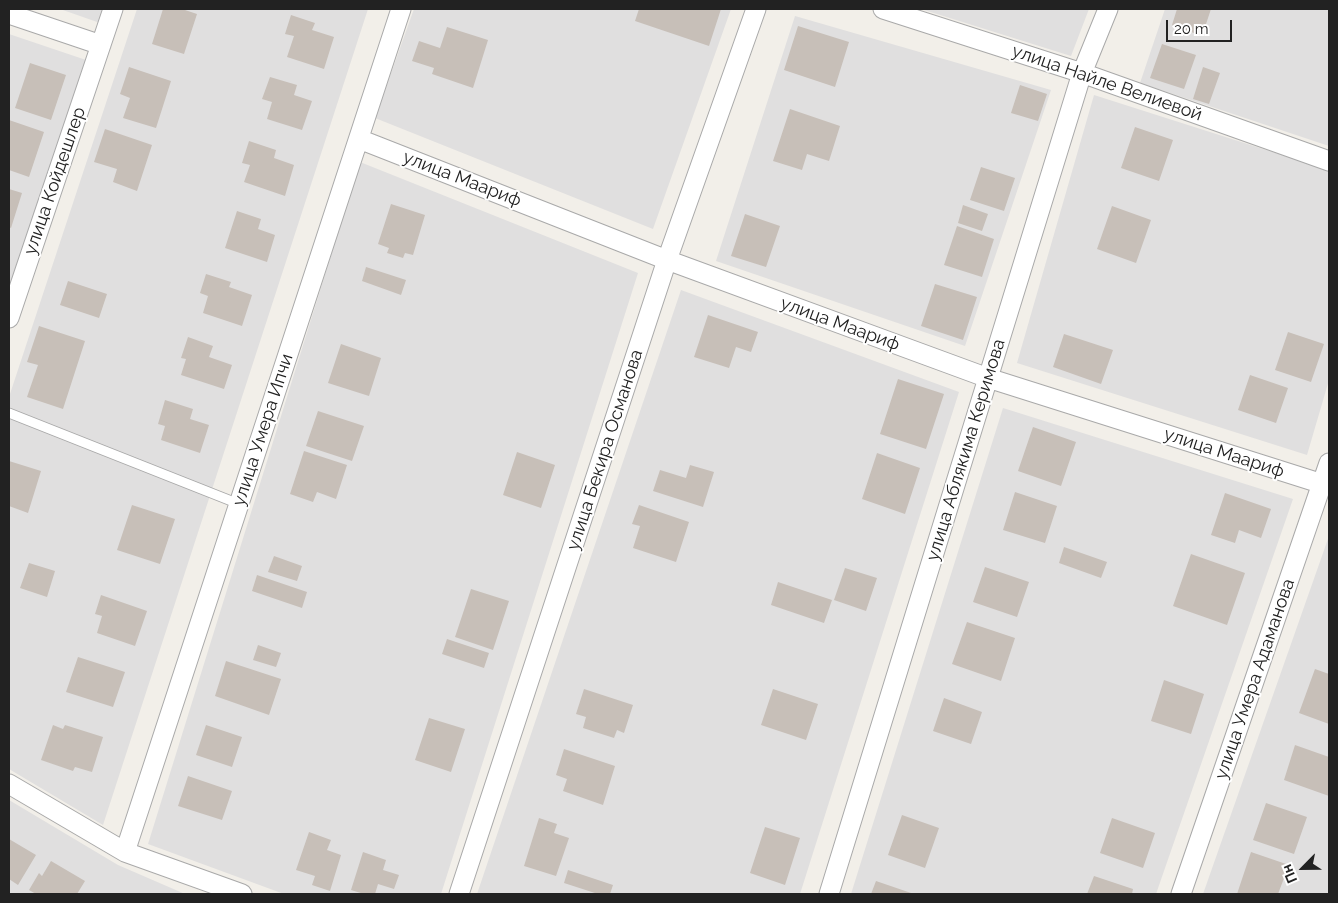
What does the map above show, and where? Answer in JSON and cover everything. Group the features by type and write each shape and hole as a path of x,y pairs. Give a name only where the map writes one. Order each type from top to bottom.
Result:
{"street":[{"name":"улица Койдешлер","path":"9,318 113,9"},
{"name":"улица Умера Ипчи","path":"125,852 401,9"},
{"name":"улица Бекира Османова","path":"460,894 667,260 756,9"},
{"name":"улица Найле Велиевой","path":"882,9 1082,72 1329,161"},
{"name":"улица Аблякима Керимова","path":"829,894 1082,72 1108,9"},
{"path":"9,14 101,45"},
{"name":"улица Маариф","path":"359,139 667,260 988,378 1326,485"},
{"name":"улица Умера Адаманова","path":"1181,894 1326,485 1329,463"},
{"path":"9,784 125,852 208,888 242,894"}],"lane":[{"path":"9,412 239,504"}],"shaded area":[{"path":"60,9 103,9 100,23"},
{"path":"137,9 368,9 103,825 9,769 9,397"},
{"path":"414,9 731,9 653,229 375,118"},
{"path":"921,9 1089,9 1071,56"},
{"path":"1165,9 1329,9 1329,146 1140,83"},
{"path":"795,16 1051,90 965,346 716,261"},
{"path":"9,34 89,61 9,290"},
{"path":"1094,95 1329,170 1329,380 1307,455 1017,363"},
{"path":"360,162 638,273 441,894 284,894 148,844"},
{"path":"681,290 959,392 800,894 477,894"},
{"path":"1003,408 1293,499 1156,894 851,894"},
{"path":"1329,536 1329,894 1203,894"},
{"path":"9,800 118,865 185,894 9,894"}],"building":[{"path":"163,9 182,9 197,14 184,54 152,44"},
{"path":"639,9 721,9 709,46 635,21"},
{"path":"1177,9 1211,9 1202,36 1172,25"},
{"path":"291,15 315,23 312,30 334,37 324,69 287,57 294,36 285,34"},
{"path":"798,26 849,42 835,87 784,70"},
{"path":"447,27 488,40 473,88 432,74 434,68 412,61 419,41 440,48"},
{"path":"1162,44 1196,55 1184,89 1150,78"},
{"path":"30,63 66,75 51,120 15,108"},
{"path":"129,67 171,81 156,128 123,118 130,98 120,94"},
{"path":"1203,67 1220,73 1209,104 1193,99"},
{"path":"270,77 297,85 294,95 312,101 302,130 267,119 272,102 262,99"},
{"path":"1020,85 1047,94 1038,121 1011,113"},
{"path":"790,109 840,126 829,161 807,154 802,170 773,161"},
{"path":"9,120 44,132 29,177 9,170"},
{"path":"1135,127 1173,140 1159,181 1121,168"},
{"path":"105,129 152,145 137,191 113,182 117,169 94,162"},
{"path":"249,141 276,150 274,158 294,165 285,196 244,182 250,165 242,163"},
{"path":"981,167 1015,178 1004,211 970,200"},
{"path":"9,189 22,193 11,228 9,227"},
{"path":"391,204 425,215 413,255 405,253 403,258 387,253 389,248 378,244"},
{"path":"963,205 988,214 982,231 958,223"},
{"path":"1112,206 1151,220 1136,263 1097,249"},
{"path":"237,211 261,219 258,229 275,235 267,262 225,248"},
{"path":"745,214 780,226 766,267 731,256"},
{"path":"957,226 994,239 982,277 944,265"},
{"path":"366,267 406,280 401,295 362,281"},
{"path":"206,274 231,282 229,287 252,295 242,326 203,313 208,296 200,293"},
{"path":"68,281 107,294 99,318 60,305"},
{"path":"935,284 977,297 963,340 921,326"},
{"path":"708,315 758,332 751,352 736,347 729,368 694,357"},
{"path":"39,326 85,341 63,409 27,397 38,365 27,362"},
{"path":"1288,332 1324,344 1311,382 1275,370"},
{"path":"1064,334 1113,350 1101,384 1053,367"},
{"path":"188,337 213,346 209,357 232,365 224,389 181,375 186,359 181,358"},
{"path":"341,344 381,358 369,396 328,383"},
{"path":"1250,375 1288,388 1276,423 1238,410"},
{"path":"898,379 944,394 926,449 880,434"},
{"path":"165,400 193,409 190,419 209,425 200,453 161,440 165,426 158,424"},
{"path":"318,411 364,426 352,461 306,446"},
{"path":"1033,427 1076,442 1061,486 1018,471"},
{"path":"304,451 347,465 336,499 317,492 313,502 290,494"},
{"path":"517,452 555,465 541,508 503,495"},
{"path":"877,453 920,468 905,514 862,499"},
{"path":"9,461 41,471 28,513 9,506"},
{"path":"690,465 714,472 703,507 653,491 660,470 686,478"},
{"path":"1015,492 1057,506 1045,543 1003,530"},
{"path":"1225,493 1271,509 1261,538 1239,530 1235,543 1211,535"},
{"path":"132,505 175,519 160,564 117,550"},
{"path":"639,505 689,522 676,562 633,548 640,526 632,524"},
{"path":"1064,547 1107,562 1101,578 1059,563"},
{"path":"1191,554 1245,573 1227,625 1173,606"},
{"path":"274,556 302,566 297,581 268,572"},
{"path":"29,563 55,571 47,597 20,588"},
{"path":"985,567 1029,582 1017,617 973,602"},
{"path":"845,568 877,578 866,611 834,600"},
{"path":"257,575 307,592 302,608 252,591"},
{"path":"778,582 832,600 824,623 771,605"},
{"path":"471,589 509,601 493,650 455,637"},
{"path":"101,595 147,611 135,646 97,633 102,616 95,614"},
{"path":"967,622 1015,638 1001,681 952,664"},
{"path":"447,639 489,653 484,668 442,654"},
{"path":"258,645 281,653 276,667 253,660"},
{"path":"78,657 125,672 113,707 66,692"},
{"path":"226,661 281,679 269,715 215,696"},
{"path":"1315,669 1329,674 1329,724 1299,713"},
{"path":"1164,680 1204,694 1191,734 1151,721"},
{"path":"584,689 633,705 624,733 617,730 614,738 583,728 586,717 576,714"},
{"path":"773,689 818,704 806,740 761,725"},
{"path":"944,698 982,712 971,744 933,731"},
{"path":"429,718 465,729 451,772 415,760"},
{"path":"53,725 63,729 65,725 103,737 92,772 75,767 73,771 41,760"},
{"path":"206,725 242,737 232,767 196,755"},
{"path":"1295,745 1329,757 1329,796 1284,780"},
{"path":"564,749 615,766 603,805 563,791 567,779 556,775"},
{"path":"188,776 232,791 222,820 178,806"},
{"path":"1266,803 1307,817 1294,854 1253,840"},
{"path":"902,815 939,828 925,868 888,855"},
{"path":"539,818 557,824 554,833 569,838 556,876 524,866"},
{"path":"1112,818 1155,833 1143,868 1100,853"},
{"path":"765,827 800,838 785,885 750,873"},
{"path":"309,832 331,840 327,850 341,855 330,891 312,885 315,876 296,870"},
{"path":"9,839 36,855 18,885 9,879"},
{"path":"363,852 386,860 383,870 399,875 394,889 378,884 375,894 364,894 351,890"},
{"path":"1251,852 1289,865 1278,894 1237,894"},
{"path":"51,861 85,881 77,894 36,894 29,890 39,873 42,876"},
{"path":"568,870 613,885 610,894 598,894 564,883"},
{"path":"1094,876 1133,889 1132,894 1087,894"},
{"path":"876,881 914,894 871,894"}]}
